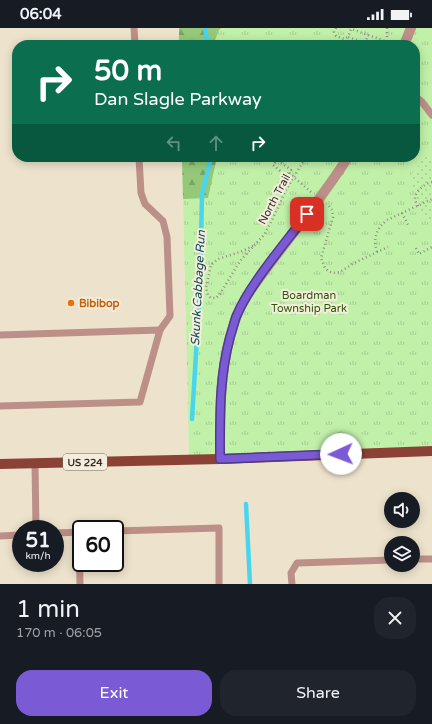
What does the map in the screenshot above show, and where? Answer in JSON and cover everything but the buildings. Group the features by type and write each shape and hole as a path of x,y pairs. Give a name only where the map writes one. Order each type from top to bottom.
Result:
{"main road":[{"name":"US 224","path":"0,464 220,459 432,451"}],"street":[{"path":"406,40 410,28"},
{"path":"220,459 220,396 228,348 236,317 261,275 344,162"}],"lane":[{"path":"134,28 135,40"},
{"path":"420,100 432,114"},
{"path":"0,406 140,402 160,330 170,316 167,237 163,221 145,204 141,193 139,162"},
{"path":"0,335 160,330"},
{"path":"35,464 36,520"},
{"path":"124,531 219,528 219,584"},
{"path":"0,536 12,535"},
{"path":"420,559 432,559"},
{"path":"292,584 291,574 297,563 384,560"},
{"path":"80,572 80,584"}],"path":[{"path":"336,28 334,32 336,36 344,39 348,37 356,40"},
{"path":"387,28 387,40"},
{"path":"348,37 350,29 378,40"},
{"path":"366,40 368,36"},
{"path":"276,163 274,165 286,176 291,170 281,162"},
{"name":"North Trail","path":"253,246 218,259 211,265 206,288 208,295 211,298 216,298 220,294 240,261 264,234 286,190 303,162"},
{"path":"288,173 311,192"},
{"path":"418,206 416,194 426,184 432,182"},
{"path":"377,252 375,240 378,230 387,220 432,199"},
{"path":"325,203 332,210 333,217 321,258 325,268 333,273 336,273 388,247"},
{"path":"402,213 408,225"},
{"path":"416,248 419,254 432,248"}],"shaded area":[{"path":"0,28 179,28 179,40 12,40 12,162 182,162 189,459 432,451 432,584 0,584"}],"green space":[{"name":"Boardman Township Park","path":"179,28 432,28 432,451 189,460 182,162 420,162 420,40 179,40"},
{"path":"179,28 221,28 215,40 179,40"},
{"path":"432,155 432,226 415,200 416,194 411,182 412,174 424,156"},
{"path":"182,162 216,162 208,198 183,199"}],"waterway":[{"name":"Skunk Cabbage Run","path":"205,28 207,40"},
{"name":"Skunk Cabbage Run","path":"192,419 200,288 202,195 210,162"},
{"name":"Skunk Cabbage Run","path":"246,504 250,584"}],"place":[{"name":"Bibibop","path":"71,303"}],"route":[{"path":"307,214 261,275 236,317 222,376 220,396 220,459 341,454"}]}
